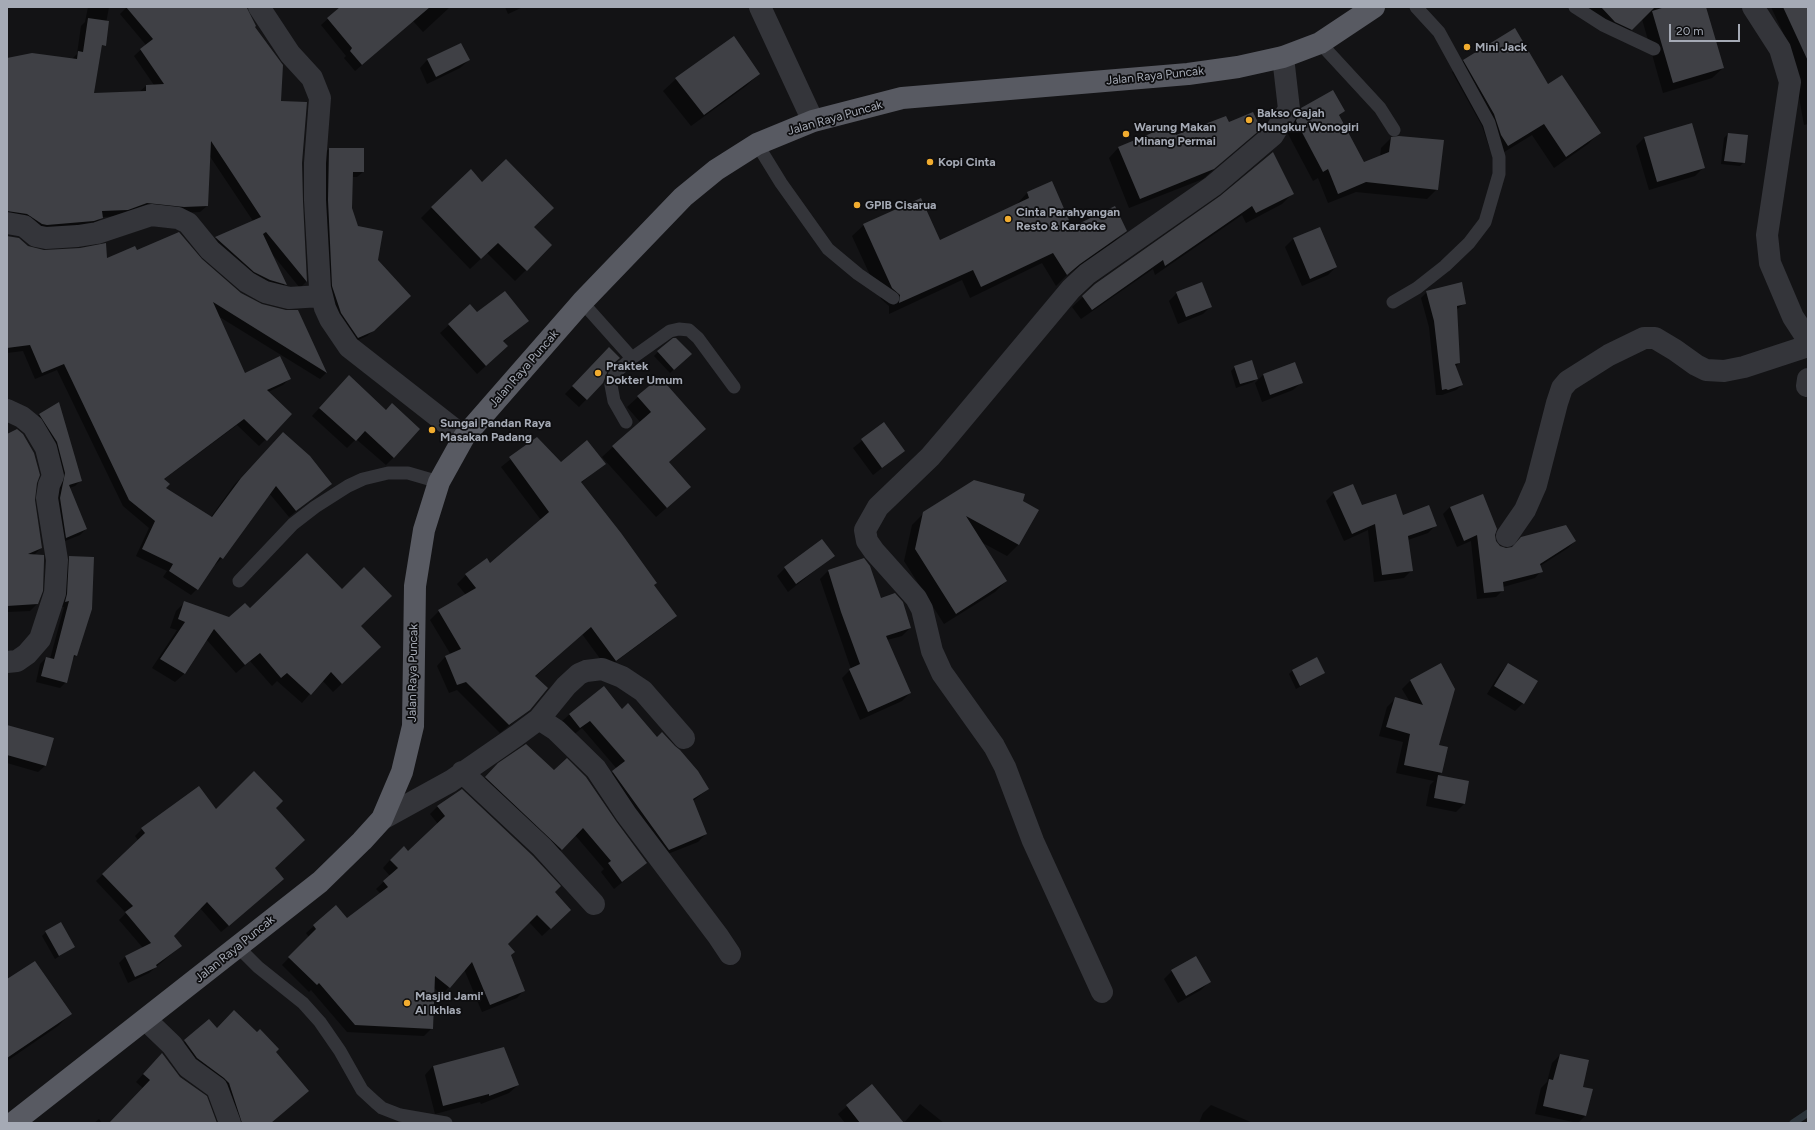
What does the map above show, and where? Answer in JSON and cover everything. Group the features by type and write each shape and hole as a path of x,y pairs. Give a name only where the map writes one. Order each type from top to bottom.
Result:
{"highway":[{"name":"Jalan Raya Puncak","path":"15,1122 320,882 382,819 402,772 413,726 415,586 424,530 439,482 464,437 582,302 683,197 716,170 757,144 813,121 902,98 1188,74 1238,67 1283,57 1320,43 1374,7"}],"street":[{"path":"760,7 813,121"},
{"path":"1753,7 1780,49 1790,82 1767,235 1770,263 1794,317 1808,340"},
{"path":"265,10 290,54 312,78 320,98 315,170 318,266 321,296 330,319 349,347 464,437"},
{"path":"1102,992 1032,840 1004,767 994,746 942,673 932,651 922,609 916,598 867,541 865,530 878,507 948,436 1071,289 1087,274 1213,186 1273,135 1289,109 1283,57"},
{"path":"7,223 24,226 36,236 46,238 97,233 151,215 178,218 188,223 210,250 247,282 265,292 289,298 321,296"},
{"path":"1507,536 1525,510 1536,486 1562,388 1568,381 1609,355 1644,338 1655,338 1701,368 1706,370 1724,371 1744,367 1808,346"},
{"path":"7,410 22,417 33,426 46,448 53,476 49,485 47,498 56,544 57,566 55,593 40,639 27,654 17,661 7,662"},
{"path":"382,819 451,781 538,719 566,686 579,674 586,671 602,669 622,677 643,691 684,738"},
{"path":"538,719 556,730 568,740 596,769 626,814 730,954"},
{"path":"462,772 542,847 594,904"},
{"path":"146,1020 172,1045 188,1068 217,1088 230,1123"}],"lane":[{"path":"1393,302 1417,288 1445,266 1469,243 1485,222 1499,174 1499,157 1496,140 1484,112 1438,32 1416,7"},
{"path":"1575,7 1603,25 1654,50"},
{"path":"1320,43 1380,108 1394,130"},
{"path":"757,144 781,183 828,249 858,274 893,298"},
{"path":"582,302 632,358"},
{"path":"626,422 614,401 611,385 615,374 632,358 670,331 678,329 688,330 698,338 734,387"},
{"path":"239,581 293,524 314,506 348,486 363,479 388,473 408,472 439,482"},
{"path":"237,946 258,967 303,1003 320,1022 340,1051 362,1090 382,1108 400,1115 446,1123"}],"building":[{"path":"126,7 247,8 256,26 255,27 283,65 281,101 307,102 302,163 307,282 266,232 263,234 287,285 270,280 254,272 215,237 261,217 211,141 208,206 184,207 147,203 128,210 102,211 103,218 94,221 47,225 42,224 27,214 7,211 7,58 32,53 77,59 78,51 83,52 88,18 109,21 106,46 102,45 94,93 146,91 146,85 164,84 140,49 153,39"},
{"path":"340,7 430,7 362,65 350,51 352,48 327,18"},
{"path":"1601,7 1655,7 1632,30 1615,22"},
{"path":"1665,7 1706,7 1724,68 1673,83 1652,11"},
{"path":"1783,7 1808,7 1808,61"},
{"path":"1515,28 1548,84 1562,75 1601,133 1566,157 1544,124 1508,146 1501,135 1494,114 1463,60"},
{"path":"734,36 760,74 704,115 675,78"},
{"path":"461,43 470,60 436,77 427,59"},
{"path":"1333,90 1345,111 1339,115 1364,162 1389,152 1391,137 1399,136 1444,140 1438,190 1366,182 1338,194 1328,169 1323,172 1296,121 1301,108"},
{"path":"1253,112 1261,129 1214,169 1140,199 1118,147 1171,125 1176,135 1226,116 1229,122"},
{"path":"1692,123 1705,168 1657,182 1644,137"},
{"path":"1728,133 1748,135 1745,163 1724,161"},
{"path":"329,148 364,148 364,172 353,172 352,208 358,226 383,231 378,260 411,296 374,331 358,338 341,313 332,286 328,200"},
{"path":"1273,152 1294,194 1256,213 1252,206 1165,266 1163,260 1092,310 1082,296 1095,284 1220,196"},
{"path":"506,159 554,208 534,227 552,245 527,271 498,243 481,259 431,207 471,169 482,182"},
{"path":"1052,181 1072,227 1115,206 1127,231 1067,275 1053,253 981,287 973,270 899,303 900,295 892,288 863,224 921,198 940,240 1029,198 1027,192"},
{"path":"1320,227 1337,267 1310,279 1293,238"},
{"path":"179,232 202,259 241,293 262,304 286,310 298,310 327,373 213,302 245,373 280,356 291,379 267,390 292,414 267,441 244,419 164,479 170,484 166,488 212,517 241,478 283,432 310,456 332,484 296,511 276,486 223,559 220,557 198,590 169,571 173,564 142,549 155,521 129,500 64,364 42,373 30,345 7,348 7,236 19,238 28,246 44,250 80,248 106,243 107,258 135,246 137,250"},
{"path":"1202,282 1212,307 1186,317 1176,292"},
{"path":"1462,282 1466,304 1457,306 1460,363 1455,364 1463,385 1448,390 1442,390 1434,321 1426,291"},
{"path":"505,291 529,321 503,341 508,346 486,366 448,324 470,304 477,312"},
{"path":"673,338 676,338 692,354 674,370 657,351"},
{"name":"Praktek Dokter Umum","path":"609,347 620,358 609,367 603,383 587,400 572,386"},
{"path":"1252,360 1258,379 1240,384 1234,366"},
{"path":"1295,362 1303,383 1270,395 1263,374"},
{"path":"349,375 386,410 392,403 420,429 394,458 365,431 356,441 319,408"},
{"path":"660,377 706,429 669,462 691,487 667,508 612,446 651,412 637,396"},
{"path":"59,402 82,481 69,485 87,529 66,538 60,498 65,473 57,442 39,414"},
{"path":"884,422 905,451 882,468 861,439"},
{"path":"17,429 23,434 34,453 40,475 37,483 35,500 42,548 28,554 44,555 43,591 38,604 7,606 7,434"},
{"path":"537,437 561,462 587,440 606,464 581,482 621,533 657,583 654,585 677,616 616,661 591,627 535,676 548,688 530,710 509,725 466,682 457,685 445,656 461,649 438,610 476,588 465,574 487,558 490,563 549,512 509,457"},
{"path":"974,480 1025,494 1023,501 1039,510 1019,545 966,516 1007,581 956,614 915,549 923,512"},
{"path":"1353,484 1362,505 1396,494 1403,515 1429,505 1437,526 1408,536 1413,571 1382,575 1375,524 1352,534 1333,492"},
{"path":"1483,494 1497,529 1495,535 1496,541 1500,546 1506,548 1512,547 1521,537 1566,525 1576,541 1540,564 1543,572 1503,582 1504,591 1484,593 1477,535 1464,541 1450,507"},
{"path":"822,539 835,556 796,584 784,567"},
{"path":"307,553 342,589 364,567 392,596 361,626 381,647 342,684 331,672 311,695 287,673 281,678 260,653 245,665 214,629 185,674 160,659 185,622 178,619 184,601 229,617 245,603 250,608"},
{"path":"69,556 94,557 92,609 77,656 74,655 67,683 41,676 46,657 54,659 69,601 65,602 67,594"},
{"path":"864,558 870,566 881,598 895,593 903,602 911,628 886,636 911,693 868,712 849,669 860,664 841,612 828,570"},
{"path":"1317,657 1325,673 1300,686 1292,670"},
{"path":"1441,663 1455,689 1439,745 1448,747 1442,773 1404,765 1410,734 1386,727 1395,697 1423,705 1410,680"},
{"path":"1508,663 1538,681 1524,704 1494,686"},
{"path":"604,686 622,709 628,703 657,737 662,732 698,771 709,789 693,799 707,834 669,850 612,771 625,761 590,721 580,728 569,714"},
{"path":"7,725 54,738 46,766 7,755"},
{"path":"526,744 554,770 567,758 586,777 647,863 622,882 608,863 611,861 583,828 562,850 485,777 498,763"},
{"path":"254,771 283,801 276,808 305,840 275,868 284,879 229,926 207,902 174,936 182,946 156,965 157,967 135,977 125,956 151,943 125,912 133,906 102,874 145,833 141,828 199,786 216,809"},
{"path":"1438,775 1469,781 1465,804 1434,798"},
{"path":"462,789 533,856 561,886 555,892 571,910 551,929 537,915 508,944 515,952 511,955 525,991 490,1005 472,962 450,988 435,976 433,1029 355,1025 319,983 317,985 288,957 316,929 313,925 336,905 347,918 388,887 383,881 398,868 390,860 404,846 408,851 445,816 437,806"},
{"path":"61,922 75,947 59,956 45,931"},
{"path":"1196,956 1211,982 1186,996 1171,970"},
{"path":"35,961 72,1014 7,1058 7,979"},
{"path":"234,1010 257,1032 260,1029 279,1049 276,1052 309,1091 271,1123 242,1123 229,1083 197,1058 184,1040 209,1019 217,1028"},
{"path":"504,1047 519,1085 489,1096 489,1094 443,1106 433,1066"},
{"path":"162,1053 180,1077 207,1096 217,1123 109,1123 150,1080 143,1074"},
{"path":"1560,1054 1589,1060 1583,1087 1593,1089 1586,1116 1543,1106 1549,1079 1553,1080"},
{"path":"872,1084 904,1123 860,1123 846,1105"}],"waterway":[{"path":"1793,1123 1808,1113"}],"place":[{"name":"Mini Jack","path":"1467,47"},
{"name":"Bakso Gajah Mungkur Wonogiri","path":"1249,120"},
{"name":"Warung Makan Minang Permai","path":"1126,134"},
{"name":"Kopi Cinta","path":"930,162"},
{"name":"GPIB Cisarua","path":"857,205"},
{"name":"Cinta Parahyangan Resto & Karaoke","path":"1008,219"},
{"name":"Praktek Dokter Umum","path":"598,373"},
{"name":"Sungai Pandan Raya Masakan Padang","path":"432,430"},
{"name":"Masjid Jami' Al Ikhlas","path":"407,1003"}]}
